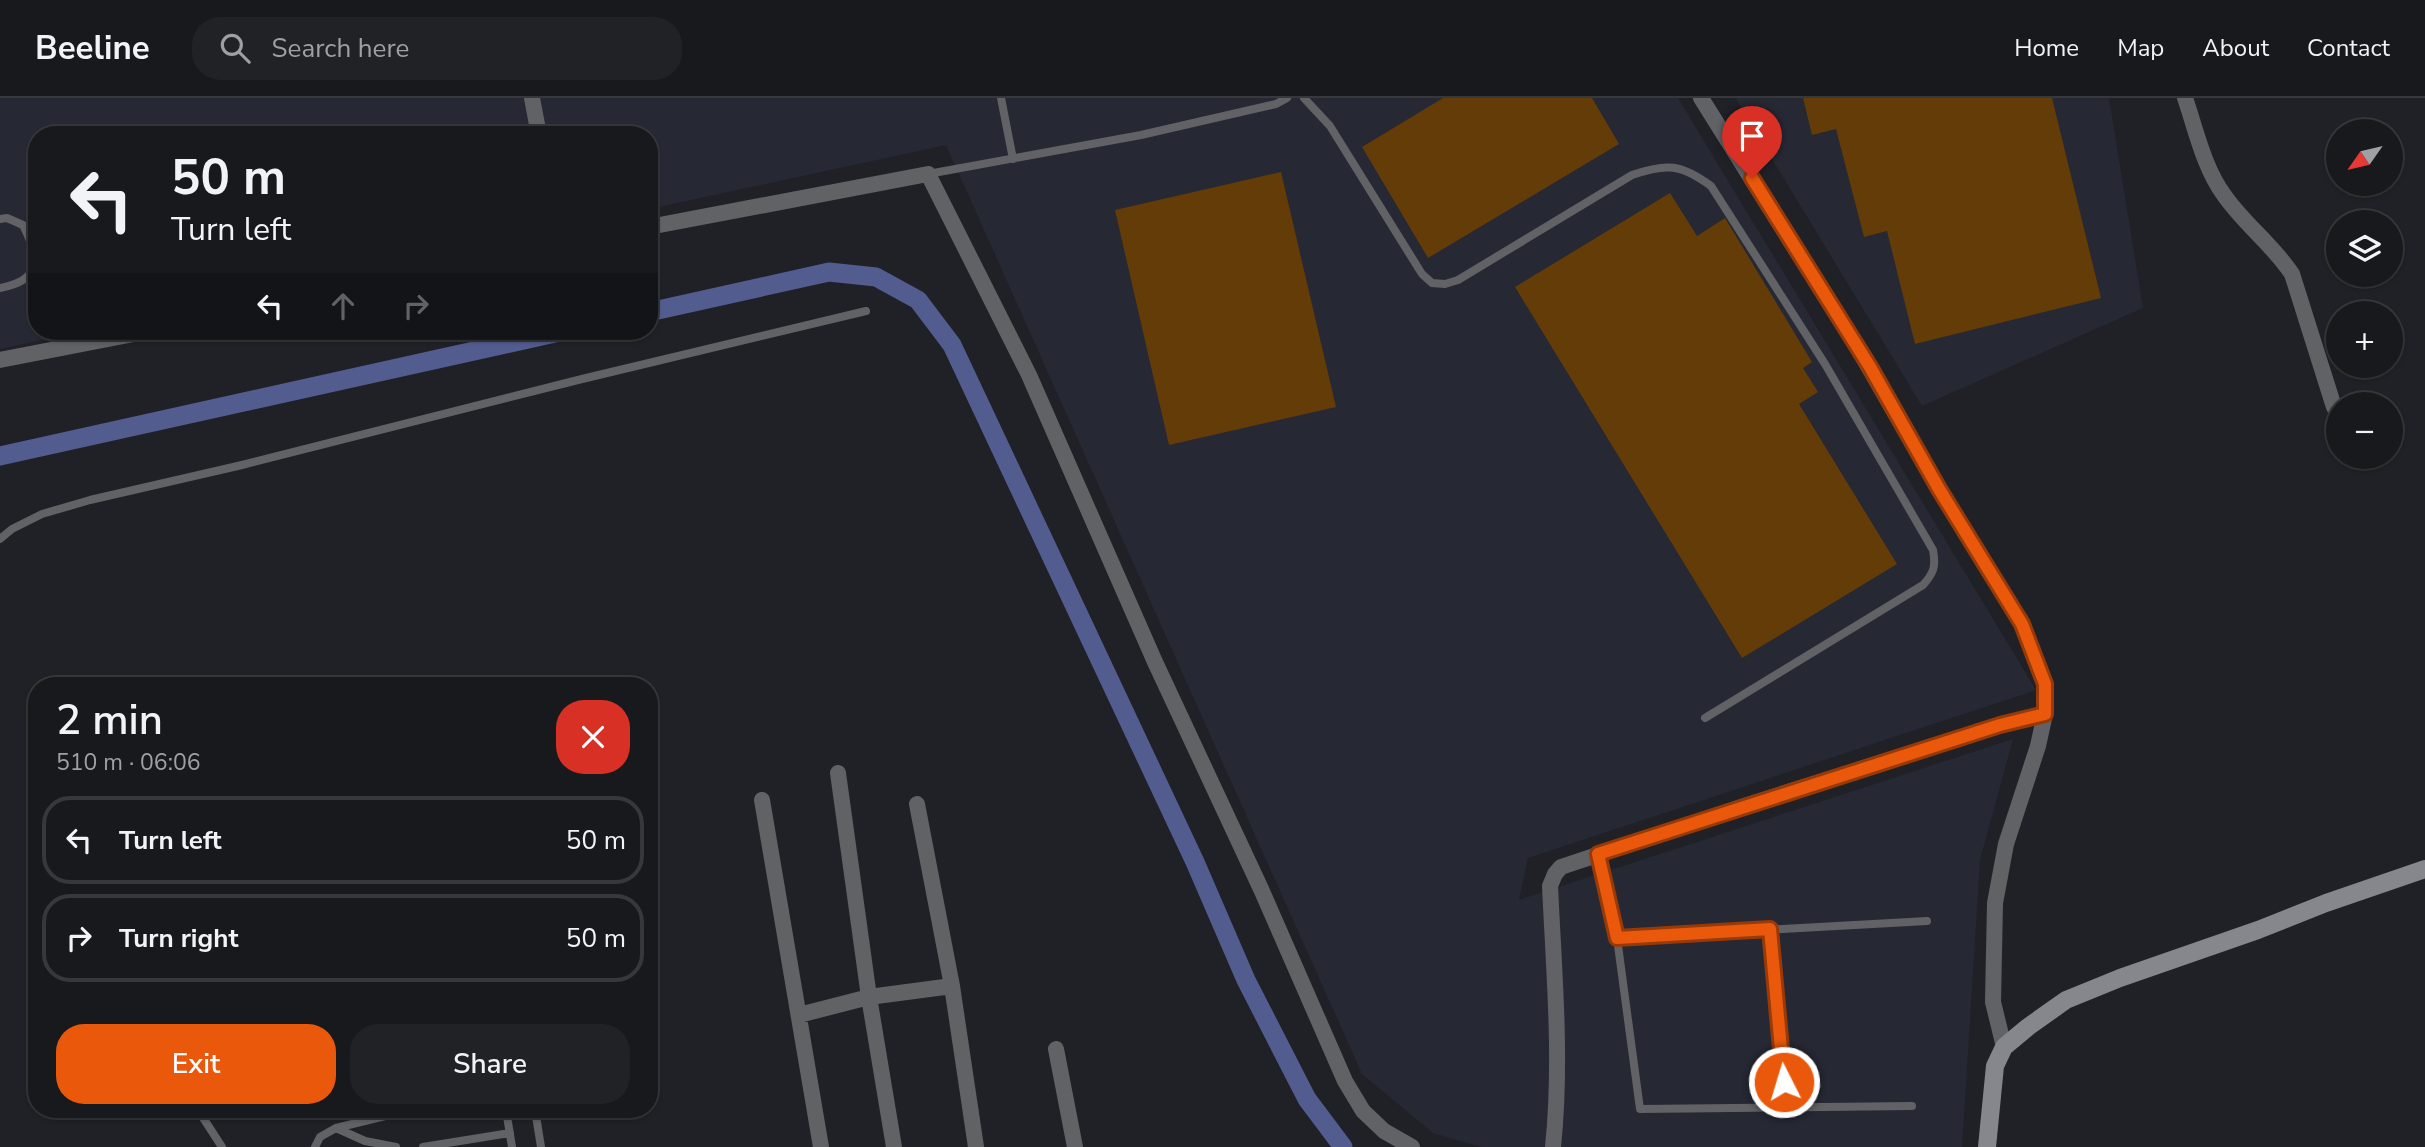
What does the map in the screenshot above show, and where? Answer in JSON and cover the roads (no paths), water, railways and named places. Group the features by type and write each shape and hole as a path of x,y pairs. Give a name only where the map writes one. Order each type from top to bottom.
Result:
{"street":[{"path":"532,98 537,126"},
{"path":"1701,98 1864,358 1945,499 2022,624 2045,684 2045,714 2030,772 2006,844 1995,903 1993,1002 2004,1047"},
{"path":"2185,98 2210,169 2222,193 2281,257 2291,275 2329,392"},
{"path":"658,225 928,174 1029,375 1155,662 1261,889 1345,1081 1363,1111 1384,1131 1412,1147"},
{"path":"0,360 103,340"},
{"path":"1553,1147 1558,1081 1557,999 1550,886 1561,867 2000,725 2045,714"},
{"path":"838,773 869,997 894,1147"},
{"path":"762,800 821,1147"},
{"path":"917,804 952,986 976,1147"},
{"path":"1987,1147 1995,1066 2004,1047 2047,1012 2088,990 2258,930 2326,902 2425,869"},
{"path":"799,1015 869,997 952,986"},
{"path":"1056,1049 1075,1147"}],"lane":[{"path":"1001,98 1013,159"},
{"path":"928,174 1141,135 1276,104 1287,98"},
{"path":"1304,98 1330,126 1422,274 1432,283 1445,284 1458,280 1632,176 1657,166 1677,167 1695,174 1711,186 1825,364 1933,550 1936,564 1933,575 1923,585 1705,718"},
{"path":"0,219 7,218 23,225 28,235"},
{"path":"0,288 17,285 28,278"},
{"path":"0,539 12,529 42,514 90,499 866,311"},
{"path":"1598,854 1617,938 1640,1109 1912,1107"},
{"path":"1617,938 1927,921"},
{"path":"1770,929 1786,1108"},
{"path":"203,1118 222,1147"},
{"path":"315,1147 320,1137 336,1128 378,1118"},
{"path":"507,1118 512,1147"},
{"path":"536,1118 541,1147"},
{"path":"336,1128 365,1141 396,1147"},
{"path":"423,1147 510,1133"}],"waterway":[{"path":"658,310 829,272 876,277 918,300 952,345 1195,862 1246,980 1307,1099 1343,1147"},
{"path":"0,456 523,340"}]}
